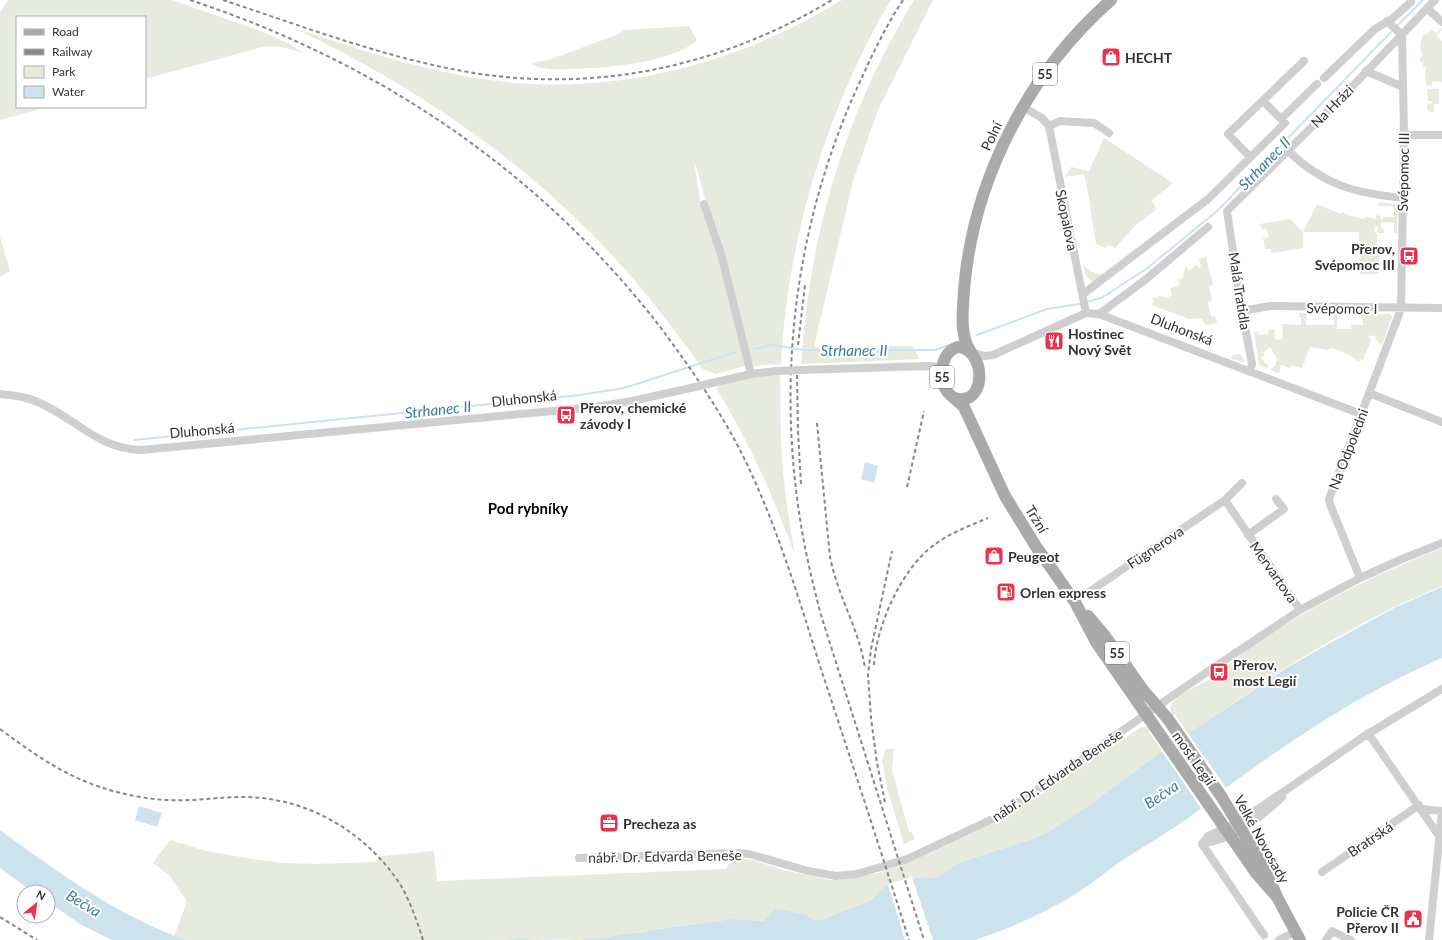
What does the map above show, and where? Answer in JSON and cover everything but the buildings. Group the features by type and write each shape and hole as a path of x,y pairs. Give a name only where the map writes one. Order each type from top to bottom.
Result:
{"main road":[{"name":"Polní","path":"971,352 963,331 968,262 972,235 978,214 999,154 1023,107 1060,53 1082,28 1111,0"},
{"name":"Polní","path":"951,350 956,340 963,315"},
{"name":"Dluhonská","path":"951,350 963,348 971,352"},
{"name":"55","path":"951,350 942,367 942,378 946,389 950,394 954,398 959,399 967,398 976,390 979,380 979,370 976,358 971,352"},
{"name":"Tržní","path":"976,390 973,406 982,446"},
{"name":"Tržní","path":"954,398 964,407 1008,502 1075,602 1096,642 1155,728"},
{"name":"Tržní","path":"1075,602 1105,636 1144,690 1168,719"},
{"name":"most Legií","path":"1168,719 1221,796"},
{"name":"most Legií","path":"1155,728 1209,805"},
{"name":"Velké Novosady","path":"1221,796 1233,829 1256,873 1277,897 1298,936"},
{"name":"Velké Novosady","path":"1209,805 1233,829"}],"street":[{"name":"Na Hrázi","path":"1227,211 1366,71 1395,28 1428,8 1435,0"},
{"name":"Na Hrázi","path":"1395,28 1392,19 1410,2"},
{"path":"1428,8 1442,22"},
{"name":"Na Hrázi","path":"1324,78 1375,29 1395,28"},
{"name":"Svépomoc III","path":"1395,28 1404,87 1402,308"},
{"path":"1250,158 1228,134 1304,61"},
{"path":"1366,71 1404,87"},
{"name":"Na Hrázi","path":"1082,294 1208,199 1285,123 1281,119 1317,84"},
{"path":"1263,101 1281,119"},
{"path":"1023,107 1042,118 1049,126 1060,121 1094,123 1109,133"},
{"name":"Skopalova","path":"1049,126 1086,313"},
{"path":"1404,134 1442,135"},
{"path":"1288,151 1304,165 1330,182 1365,193 1403,198"},
{"path":"704,204 721,254 751,374"},
{"name":"Malá Tratidla","path":"1227,211 1242,311 1252,364 1250,371"},
{"path":"1099,314 1144,280 1208,227"},
{"name":"Svépomoc I","path":"1242,311 1270,306 1442,308"},
{"path":"1369,393 1402,308"},
{"name":"Dluhonská","path":"979,370 985,360 994,354 1086,313 1099,314 1361,414"},
{"name":"Dluhonská","path":"971,352 984,356 994,354"},
{"name":"Dluhonská","path":"0,394 22,397 41,403 102,441 118,448 141,450 595,406 632,401 712,382 751,374 777,371 927,366 942,367"},
{"name":"Na Odpoledni","path":"1360,578 1329,499 1369,393 1442,422"},
{"path":"1224,500 1242,483"},
{"name":"Mervartova","path":"1248,535 1284,509 1276,499"},
{"name":"Mervartova","path":"1224,500 1300,610"},
{"name":"Fügnerova","path":"1086,594 1224,500"},
{"name":"nábř. Dr. Edvarda Beneše","path":"579,858 738,852 830,876 846,876 863,873 907,859 1000,815 1157,706 1300,610 1360,578 1402,558 1442,543"},
{"path":"1233,829 1264,814 1292,786 1368,733 1442,689"},
{"path":"1368,733 1421,807 1439,836"},
{"path":"1421,807 1442,811 1429,940"},
{"name":"Bratrská","path":"1322,872 1421,807"},
{"name":"Velké Novosady","path":"1233,829 1208,836 1202,844 1264,935"},
{"path":"1433,904 1442,904"},
{"path":"1326,940 1332,931 1351,940"},
{"path":"1278,940 1298,936"}],"green space":[{"path":"8,0 172,0 263,32 292,45 302,53 282,47 262,47 146,79 146,16 16,16 16,108 43,108 0,120 0,12"},
{"path":"842,0 891,0 862,53 833,119 821,153 794,257 788,292 781,364 753,366 752,364 716,374 703,369 637,283 600,242 561,204 520,169 434,106 388,78 292,27 372,53 433,70 505,82 555,84 605,82 655,74 703,62 751,46 797,25","holes":["694,161 706,204 701,206"]},
{"path":"914,0 933,0 878,110 853,181 814,347 912,346 920,359 801,364 813,267 835,175 850,130 868,86"},
{"path":"689,26 697,41 684,49 653,60 618,66 570,69 541,68 531,63 549,60 616,35 625,30"},
{"path":"1441,28 1442,30 1436,36 1442,41 1442,82 1432,81 1432,86 1426,86 1425,69 1427,68 1423,66 1423,62 1420,62 1420,57 1423,56 1420,45 1424,34 1426,35 1432,29 1436,33"},
{"path":"1427,89 1439,89 1439,104 1434,104 1434,112 1430,112 1427,109 1427,104 1431,104 1432,101 1428,101"},
{"path":"1104,138 1173,183 1151,201 1157,209 1136,225 1115,248 1108,245 1106,248 1096,244 1091,207 1084,174 1065,177 1071,167 1089,171"},
{"path":"1378,202 1397,205 1397,233 1394,233 1394,223 1381,222 1381,228 1383,228 1384,233 1378,233 1378,227 1375,227 1374,232 1377,233 1377,253 1379,253 1379,274 1360,274 1359,232 1303,232 1317,204 1341,214 1342,212 1364,219 1365,217 1376,219 1376,215 1380,216 1380,219 1383,219 1383,217 1394,217 1394,208 1392,206 1378,206"},
{"path":"1290,219 1303,232 1303,248 1271,253 1271,249 1265,249 1263,238 1269,237 1267,229 1262,229 1260,224"},
{"path":"0,236 10,271 0,277"},
{"path":"1206,257 1213,285 1209,286 1212,301 1208,302 1211,316 1215,316 1217,323 1205,325 1202,318 1189,319 1152,305 1154,300 1152,299 1153,298 1157,298 1159,296 1167,298 1172,295 1170,289 1180,284 1178,280 1182,279 1186,265 1189,271 1197,264 1199,268 1201,268 1199,259"},
{"path":"1083,264 1087,269 1093,272 1106,274 1094,282 1091,281 1087,277"},
{"path":"1299,313 1309,313 1307,314 1306,325 1334,325 1334,317 1331,317 1331,313 1337,313 1337,329 1351,329 1351,325 1363,325 1363,318 1361,318 1361,314 1390,314 1392,317 1382,344 1378,343 1375,339 1376,337 1370,335 1369,338 1371,341 1363,360 1360,359 1359,362 1349,355 1333,348 1327,350 1310,347 1302,368 1292,365 1290,368 1281,365 1279,373 1270,370 1276,365 1275,362 1278,360 1270,347 1263,353 1265,355 1261,358 1269,367 1267,368 1259,365 1254,332 1258,332 1259,335 1269,334 1268,330 1274,329 1276,340 1283,339 1282,324 1301,325 1301,317 1299,317"},
{"path":"1240,354 1245,361 1243,362 1232,359 1232,355"},
{"path":"780,375 784,482 795,555 759,467 740,429 716,388 738,380"},
{"path":"1442,548 1442,586 1392,608 1332,640 1285,668 1188,734 1175,714 1171,717 1170,707 1173,702 1184,693 1224,671 1252,645 1317,606 1378,575"},
{"path":"1141,727 1146,727 1152,730 1149,732 1162,751 1088,806 1048,832 1035,838 958,863 946,872 932,879 875,897 869,901 823,919 813,920 807,915 765,921 732,919 652,930 642,933 581,940 186,940 174,936 187,902 170,876 153,863 170,840 206,851 283,863 317,864 374,862 383,856 434,851 437,881 726,869 733,857 753,860 783,870 830,880 849,879 878,873 930,853 1011,814"},
{"path":"886,749 894,749 892,770 909,832 912,832 915,839 904,844 887,788 882,760"}],"water":[{"path":"865,462 878,466 874,483 861,479"},
{"name":"Bečva","path":"1442,587 1442,658 1385,685 1331,716 1304,733 1223,790 1190,817 1123,860 1079,892 1042,913 1015,925 975,940 581,940 642,933 652,930 732,919 764,921 776,909 807,915 813,920 823,919 869,901 885,887 922,877 932,879 946,872 958,863 1035,838 1048,832 1088,806 1162,751 1288,667 1394,608"},
{"path":"139,806 162,813 157,827 135,820"},
{"name":"Bečva","path":"0,830 66,877 112,906 136,919 186,940 112,940 80,924 56,908 56,884 22,884 0,868"},
{"path":"522,939 559,940 483,940"}],"pier":[{"path":"1187,732 1227,789 1202,810 1161,750"},
{"path":"912,877 933,940 905,940 888,884"}],"waterway":[{"name":"Strhanec II","path":"1397,26 1423,0"},
{"name":"Strhanec II","path":"1087,302 1103,297 1146,269 1216,212 1394,29"},
{"name":"Strhanec II","path":"977,335 1047,309 1079,304"},
{"name":"Strhanec II","path":"754,349 771,345 804,350 935,350 949,345"},
{"name":"Strhanec II","path":"134,440 580,395 624,388 736,352"}],"railway":[{"path":"190,0 259,25 326,55 390,90 451,128 508,172 563,219 614,271 661,328 727,425 757,485 795,587 909,940"},
{"path":"223,0 378,51 442,67 474,73 521,78 568,79 614,76 660,68 704,57 748,42 791,23 832,0"},
{"path":"903,0 882,35 853,97 833,147 818,197 805,249 797,301 792,353 791,406 793,459 799,512 814,589 924,940"},
{"path":"798,345 805,285"},
{"path":"797,375 801,485"},
{"path":"907,487 924,411"},
{"path":"817,423 830,557 838,586 858,640 865,668"},
{"path":"874,665 876,650 885,616 901,583 911,568 922,555 940,541 960,530 988,518"},
{"path":"885,802 877,763 871,718 868,675 871,649 892,551"},
{"path":"0,729 34,753 66,772 100,787 119,793 165,800 238,797 266,799 289,803 332,821 352,833 370,848 386,865 400,884 407,897 423,940"},
{"path":"0,917 37,940"}],"place":[{"name":"HECHT","path":"1111,57"},
{"name":"Přerov, Svépomoc III","path":"1409,256"},
{"name":"Hostinec Nový Svět","path":"1054,341"},
{"name":"Přerov, chemické závody I","path":"566,415"},
{"name":"Peugeot","path":"994,556"},
{"name":"Orlen express","path":"1006,592"},
{"name":"Přerov, most Legií","path":"1219,672"},
{"name":"Precheza as","path":"609,823"},
{"name":"Policie ČR Přerov II","path":"1413,919"}],"district":[{"name":"Pod rybníky","path":"528,508"}]}
